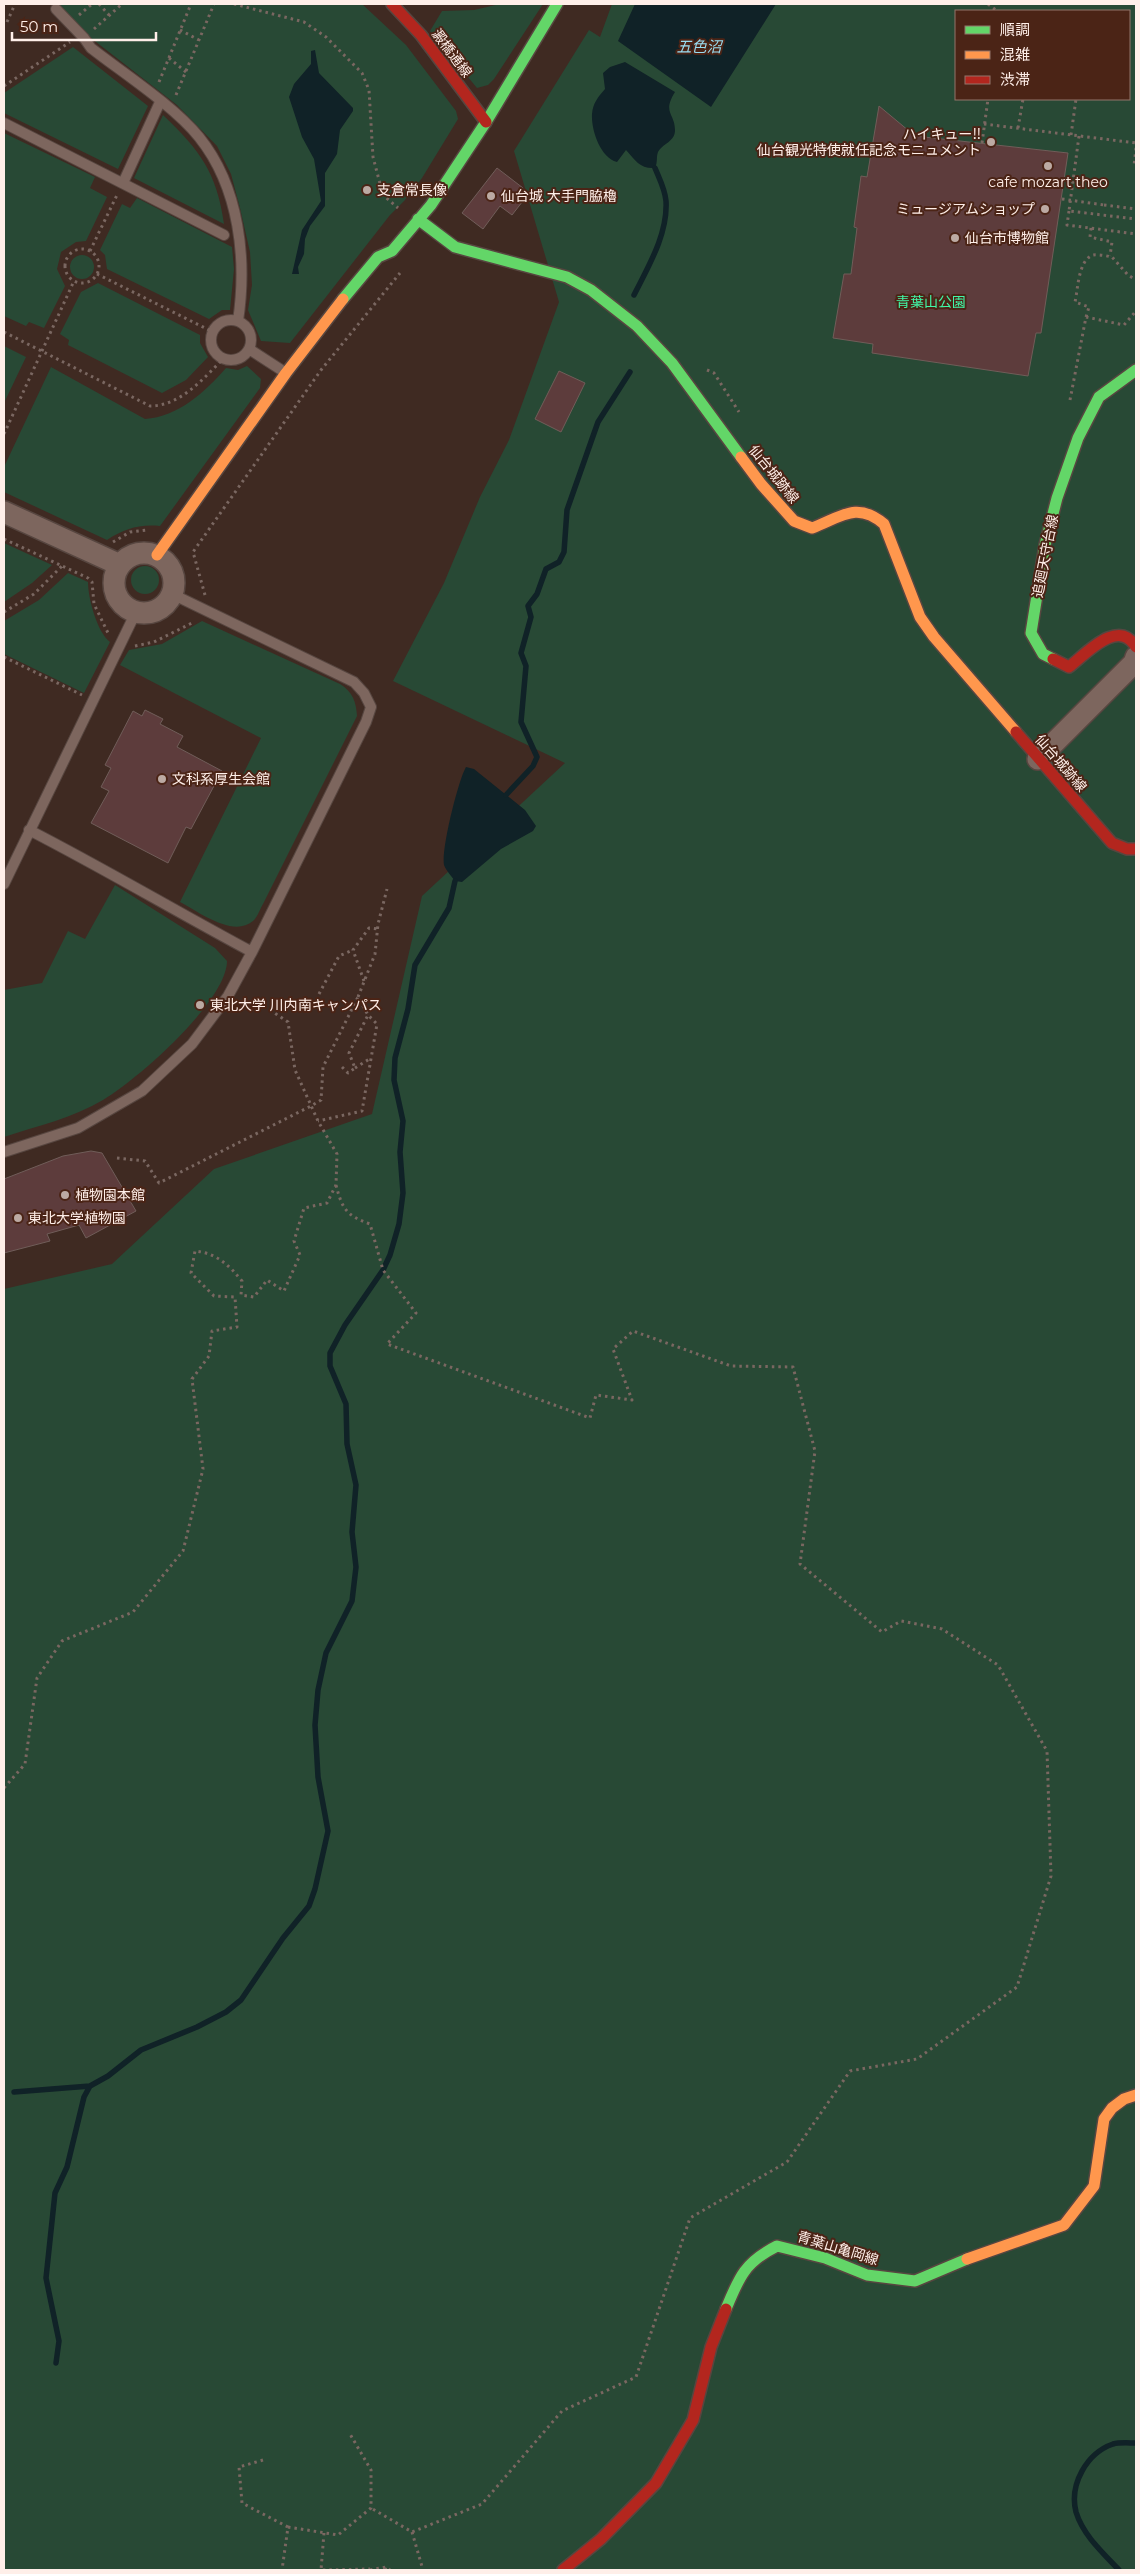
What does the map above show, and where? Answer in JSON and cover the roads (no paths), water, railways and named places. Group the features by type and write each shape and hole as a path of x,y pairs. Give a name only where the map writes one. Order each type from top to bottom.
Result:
{"street":[{"name":"澱橋通線","path":"392,4 421,35 486,122"},
{"path":"168,562 143,552 134,554 117,571 116,596 122,604 136,612 150,613 160,609 172,594 174,585 168,562 286,373 378,257 392,251 430,205 486,122 557,4"},
{"name":"仙台城跡線","path":"418,219 455,247 567,276 591,290 637,326 672,364 761,484 794,521 812,528 855,512 872,514 884,524 920,617 1038,759 1112,843 1127,849 1136,849"},
{"path":"391,265 392,251"},
{"name":"追廻天守台線","path":"1136,370 1099,396 1078,438 1057,498 1045,545 1031,633 1043,654 1069,667 1113,634 1123,635 1134,642 1136,647"},
{"path":"4,512 117,571"},
{"path":"4,527 117,571"},
{"path":"1038,759 1134,663 1136,657"},
{"name":"青葉山亀岡線","path":"563,2570 601,2539 656,2483 692,2420 712,2347 740,2275 757,2256 777,2246 825,2258 867,2275 915,2281 983,2253 1064,2225 1094,2186 1104,2119 1112,2108 1124,2099 1136,2095"}],"lane":[{"path":"56,10 83,36 91,48 170,109 199,137 216,164 230,198 240,244 242,274 238,321"},
{"path":"123,183 157,99"},
{"path":"4,123 224,234"},
{"path":"226,321 238,321 248,329 251,343 249,349 235,360 222,359 213,350 212,332 226,321"},
{"path":"249,349 286,373"},
{"path":"4,1152 78,1128 142,1091 192,1044 228,996 252,952 366,722 371,707 364,693 354,682 172,594"},
{"path":"4,884 136,612"},
{"path":"29,830 102,868 130,887 252,952"}],"water":[{"name":"五色沼","path":"635,4 776,4 711,107 618,41"},
{"path":"315,50 319,73 353,108 353,111 340,130 337,154 325,173 325,206 310,226 305,239 304,254 298,267 299,274 292,274 302,230 321,201 314,159 302,137 289,97 294,84 311,64 311,51"},
{"path":"625,62 675,92 669,109 674,124 674,134 671,140 658,152 655,168 642,166 626,150 617,162 611,159 601,149 595,135 592,114 596,100 605,89 603,73 610,67"},
{"path":"466,767 474,769 525,810 536,826 533,831 501,849 462,882 455,881 449,873 444,865 444,857 451,816"}],"waterway":[{"path":"634,295 651,262 664,226 666,201 662,184 655,168"},
{"path":"506,795 533,766 537,757 521,722 526,666 521,653 531,617 528,606 537,594 546,569 559,562 564,552 567,510 598,422 630,372"},
{"path":"56,2363 59,2341 46,2278 55,2193 67,2167 84,2097 90,2086 108,2076 141,2050 197,2027 226,2012 241,2000 283,1938 309,1906 315,1889 328,1831 318,1777 315,1725 318,1690 326,1653 352,1601 356,1567 352,1532 356,1485 347,1444 346,1404 330,1366 330,1353 345,1325 383,1270 390,1255 399,1224 403,1193 400,1152 403,1121 394,1080 395,1058 408,1009 415,965 449,908 455,881"},
{"path":"14,2092 90,2086"},
{"path":"1119,2570 1083,2528 1076,2512 1075,2491 1082,2471 1095,2454 1113,2444 1136,2443"}],"place":[{"name":"ハイキュー‼ 仙台観光特使就任記念モニュメント","path":"991,142"},
{"name":"cafe mozart theo","path":"1048,166"},
{"name":"支倉常長像","path":"367,190"},
{"name":"仙台城 大手門脇櫓","path":"491,196"},
{"name":"ミュージアムショップ","path":"1045,209"},
{"name":"仙台市博物館","path":"955,238"},
{"name":"文科系厚生会館","path":"162,779"},
{"name":"東北大学 川内南キャンパス","path":"200,1005"},
{"name":"植物園本館","path":"65,1195"},
{"name":"東北大学植物園","path":"18,1218"}],"park label":[{"name":"青葉山公園","path":"931,302"}]}
